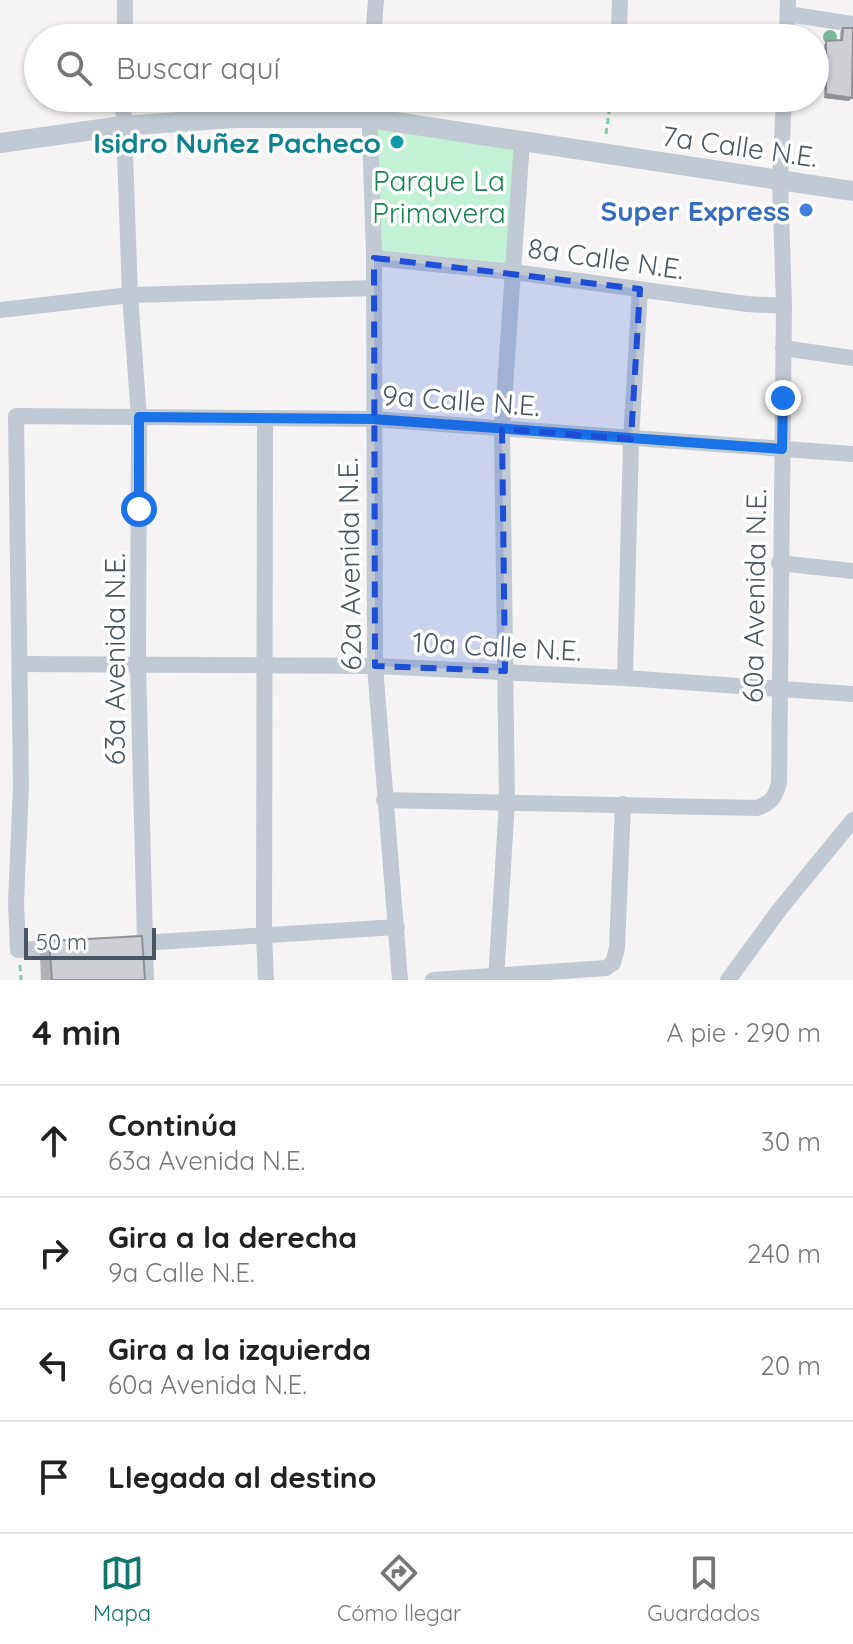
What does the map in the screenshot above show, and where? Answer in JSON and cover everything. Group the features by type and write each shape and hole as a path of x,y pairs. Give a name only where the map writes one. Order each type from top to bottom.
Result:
{"street":[{"path":"125,0 125,24"},
{"path":"374,24 376,0"},
{"path":"619,24 620,0"},
{"path":"788,7 853,24"},
{"name":"63a Avenida N.E.","path":"122,112 139,417 138,665 146,980"},
{"name":"7a Calle N.E.","path":"0,143 122,126 315,112"},
{"name":"62a Avenida N.E.","path":"369,112 374,258 375,666 400,980"},
{"name":"7a Calle N.E.","path":"387,112 522,142 853,191"},
{"name":"60a Avenida N.E.","path":"623,804 757,808 776,796 779,783 784,306 780,180 783,112"},
{"path":"496,978 507,802 502,429 522,142"},
{"name":"8a Calle N.E.","path":"374,258 784,306"},
{"path":"0,310 130,295 374,288"},
{"path":"625,678 631,439 640,289"},
{"path":"783,348 853,358"},
{"name":"9a Calle N.E.","path":"20,664 16,416 373,419 853,454"},
{"path":"265,418 266,980"},
{"path":"779,563 853,571"},
{"path":"20,664 18,950 81,947"},
{"name":"10a Calle N.E.","path":"20,664 375,666 625,678 853,694"},
{"path":"384,800 623,804 616,955 613,963 606,968 433,980"},
{"path":"728,980 780,909 853,820"},
{"path":"112,945 397,927"}],"path":[{"path":"604,154 609,112"}],"highlighted area":[{"path":"374,258 640,289 631,439 502,429 505,671 375,666"}],"green space":[{"name":"Parque La Primavera","path":"369,118 522,142 514,272 374,255"}],"building":[{"path":"843,28 853,28 852,98 829,94 829,41 842,40"},
{"path":"142,936 145,980 52,980 49,941"}],"place":[{"name":"Isidro Nuñez Pacheco","path":"397,142"},
{"name":"Super Express","path":"806,210"}],"route":[{"path":"139,509 139,417 373,419 782,449 783,398"}]}
